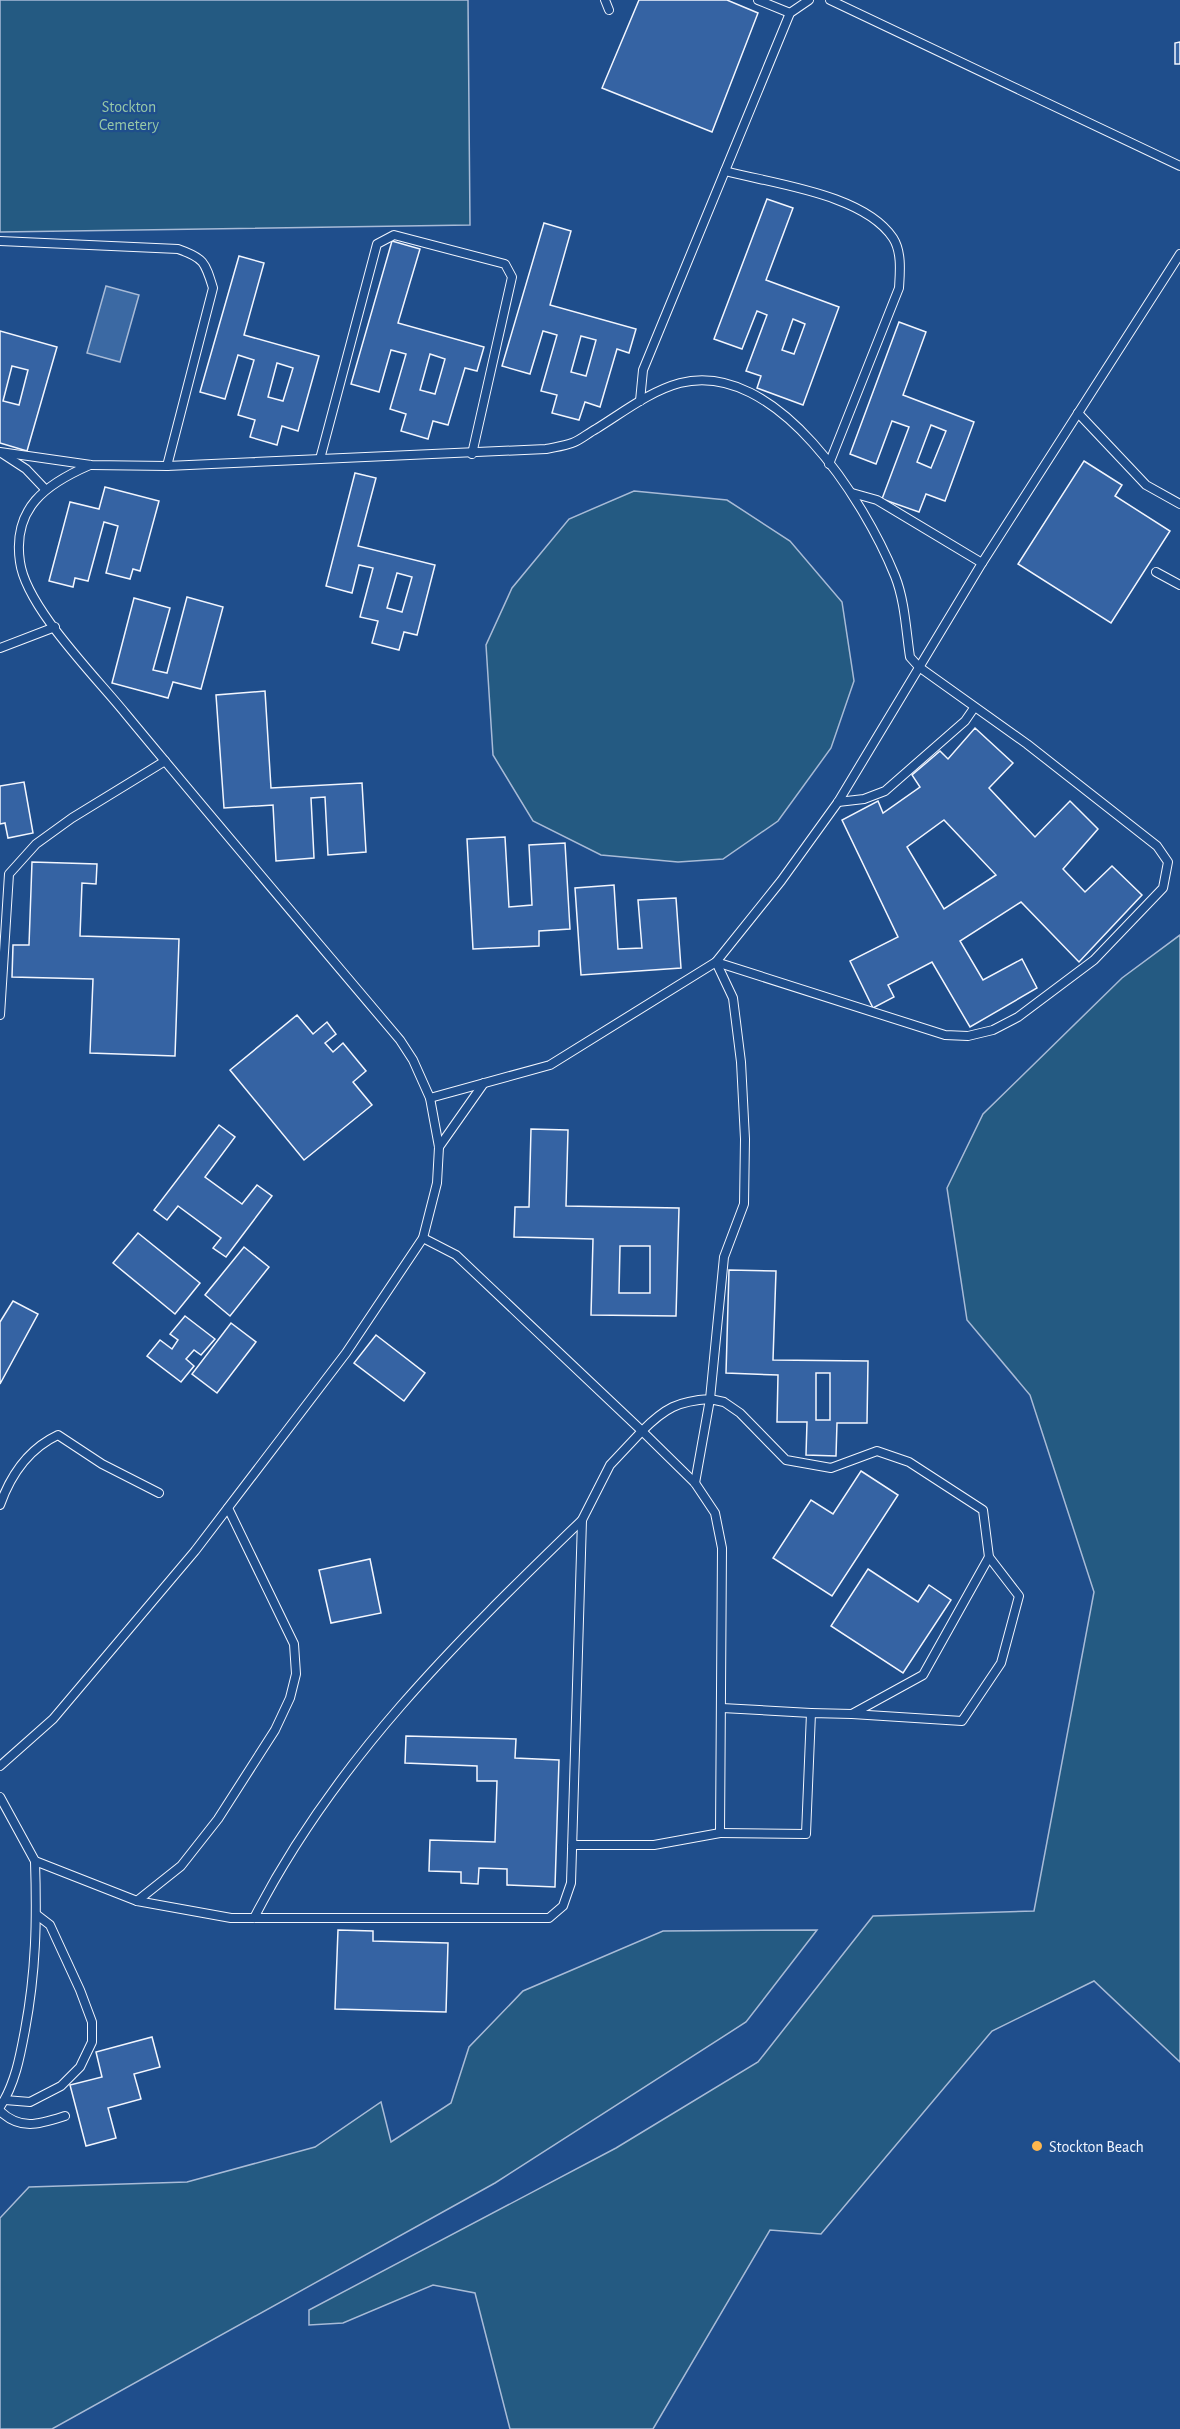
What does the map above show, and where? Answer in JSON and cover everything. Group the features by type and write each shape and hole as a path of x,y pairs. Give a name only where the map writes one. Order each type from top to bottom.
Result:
{"lane":[{"path":"606,0 609,10"},
{"path":"758,0 790,13"},
{"path":"640,401 643,370 790,13 808,0"},
{"path":"830,0 1180,166"},
{"path":"725,171 840,200 874,217 894,240 901,264 900,288 829,464"},
{"path":"320,459 377,244 394,235 505,264 512,277 472,454"},
{"path":"0,241 178,249 197,255 205,264 213,288 167,466"},
{"path":"430,1098 550,1065 716,962 781,881 838,802 982,563 1180,254"},
{"path":"0,452 91,465 167,466 546,449 574,442 640,401 680,383 715,381 749,392 781,414 829,464 852,493 896,578 910,657 919,667 1027,744 1129,824 1156,846 1168,862 1163,888 1094,960 1018,1017 993,1030 968,1036 945,1035 716,962"},
{"path":"1078,413 1146,485 1180,504"},
{"path":"0,452 26,469 45,489"},
{"path":"0,1765 53,1719 195,1551 346,1353 423,1238 437,1183 439,1147 430,1098 413,1059 400,1040 55,627 29,591 20,561 18,534 27,510 45,489 62,477 91,465"},
{"path":"852,493 877,500 982,563"},
{"path":"1156,572 1180,585"},
{"path":"0,648 55,627"},
{"path":"838,802 864,799 885,791 964,721 974,708"},
{"path":"0,1015 9,874 45,838 165,760"},
{"path":"695,1482 710,1399 724,1257 744,1204 745,1139 741,1062 733,998 716,962"},
{"path":"439,1147 484,1083"},
{"path":"423,1238 456,1255 695,1482 715,1513 722,1548 720,1833"},
{"path":"254,1918 280,1867 366,1745 460,1638 582,1520 610,1465 655,1418 677,1405 686,1401 710,1399 724,1402 740,1413 786,1460 831,1468 877,1451 909,1462 983,1510 989,1557 1019,1596 1001,1663 962,1720 722,1708"},
{"path":"0,1505 10,1482 25,1458 39,1444 58,1435 102,1464 159,1493"},
{"path":"137,1901 181,1866 218,1819 275,1730 292,1690 296,1674 294,1644 228,1508"},
{"path":"35,1861 137,1901 231,1918 549,1918 563,1906 571,1883 582,1520"},
{"path":"852,1714 923,1675 989,1557"},
{"path":"572,1845 654,1845 720,1833 807,1834 811,1713"},
{"path":"0,1797 35,1861 37,1915 35,1980 22,2048 10,2092 2,2106"},
{"path":"2,2106 30,2102 61,2086 80,2067 92,2042 92,2022 80,1990 50,1925 37,1915"},
{"path":"2,2106 11,2121 27,2124 65,2116"}],"green space":[{"name":"Stockton Cemetery","path":"0,0 468,0 470,225 0,232"},
{"path":"634,491 727,500 790,541 842,602 854,681 831,748 778,821 723,859 678,862 601,855 533,821 493,755 486,645 512,588 569,519"},
{"path":"1180,935 1180,2062 1094,1981 992,2031 821,2234 770,2230 653,2429 510,2429 475,2293 433,2285 343,2323 309,2325 309,2310 616,2148 758,2062 873,1916 1034,1911 1094,1592 1030,1395 967,1320 947,1188 983,1114 1122,978"},
{"path":"817,1930 746,2022 495,2183 52,2429 0,2429 0,2218 29,2187 187,2182 315,2147 381,2102 391,2142 451,2103 469,2047 523,1991 663,1931"}],"shaded area":[{"path":"106,286 139,295 120,362 87,353"}],"building":[{"path":"639,0 727,0 758,13 712,132 602,88"},
{"path":"1180,42 1180,64 1175,64 1175,43"},
{"path":"767,199 793,208 766,280 839,307 803,405 757,388 761,376 746,371 767,315 757,311 742,349 714,339","holes":["793,319 805,324 794,354 782,350"]},
{"path":"544,223 571,231 550,305 636,329 629,353 617,349 600,407 585,402 579,420 552,413 557,395 541,391 557,335 543,331 530,374 502,366","holes":["581,336 596,340 586,376 571,372"]},
{"path":"392,241 420,249 398,323 484,347 477,371 465,368 448,425 433,421 428,439 401,431 406,414 390,409 406,354 391,350 379,392 351,384","holes":["430,354 445,359 435,394 420,390"]},
{"path":"239,256 264,263 244,335 319,356 298,431 282,426 277,445 250,437 255,420 238,415 254,360 238,355 225,399 200,392","holes":["277,363 293,368 283,401 268,397"]},
{"path":"899,322 926,332 903,395 974,422 945,501 926,494 919,512 882,499 909,427 892,421 876,464 850,454","holes":["931,425 946,431 931,468 917,462"]},
{"path":"0,331 57,347 27,451 0,443","holes":["12,366 28,370 19,405 3,401"]},
{"path":"1084,461 1122,485 1115,496 1170,531 1111,623 1018,564"},
{"path":"355,473 376,478 358,546 435,565 417,635 404,632 399,650 372,643 378,621 360,617 373,568 359,565 352,593 326,586","holes":["397,573 412,577 402,612 387,608"]},
{"path":"105,487 159,501 140,571 133,569 130,579 106,573 118,526 104,522 88,581 75,578 73,587 49,581 70,502 99,509"},
{"path":"187,597 223,607 201,689 173,682 168,698 112,683 134,598 170,608 153,670 167,673"},
{"path":"265,691 271,788 362,783 366,852 328,855 325,797 311,798 314,858 276,861 273,805 224,808 216,695"},
{"path":"975,728 1013,763 989,788 1035,837 1070,801 1098,829 1063,869 1085,892 1112,866 1142,895 1079,962 1021,902 960,941 983,980 1022,959 1037,988 970,1027 932,962 888,985 894,997 873,1008 850,961 898,937 842,820 878,801 883,813 920,787 912,775 940,751 948,759","holes":["944,820 996,875 944,909 907,847"]},
{"path":"24,782 33,833 8,838 5,823 0,824 0,786"},
{"path":"505,837 509,907 532,905 529,845 565,843 570,929 539,931 539,946 473,949 467,839"},
{"path":"32,862 97,864 96,884 82,883 80,936 179,939 175,1056 90,1053 93,979 12,977 13,945 29,945"},
{"path":"614,885 618,949 642,948 638,900 676,898 681,968 581,975 575,888"},
{"path":"297,1015 313,1034 327,1022 336,1034 325,1043 333,1052 343,1043 366,1071 353,1082 372,1105 304,1160 230,1070"},
{"path":"219,1125 235,1137 205,1177 242,1204 257,1185 272,1196 226,1257 213,1248 221,1238 178,1206 167,1220 154,1210"},
{"path":"531,1129 568,1130 566,1206 679,1208 676,1316 591,1315 593,1239 514,1237 515,1207 529,1207","holes":["620,1246 650,1246 650,1293 619,1293"]},
{"path":"138,1233 200,1283 175,1314 113,1263"},
{"path":"244,1247 269,1267 230,1316 205,1295"},
{"path":"729,1270 776,1271 773,1360 868,1361 867,1423 837,1423 836,1456 806,1455 807,1422 777,1422 778,1375 726,1373","holes":["816,1373 830,1373 830,1420 816,1420"]},
{"path":"13,1301 38,1314 0,1384 0,1322"},
{"path":"185,1316 215,1339 201,1355 194,1350 186,1359 194,1366 181,1382 147,1356 160,1340 172,1349 178,1340 170,1334"},
{"path":"231,1323 256,1342 217,1393 192,1374"},
{"path":"376,1335 425,1373 404,1401 354,1363"},
{"path":"861,1471 898,1495 832,1596 773,1558 811,1500 833,1514"},
{"path":"370,1559 381,1613 331,1623 319,1570"},
{"path":"868,1569 918,1602 929,1585 951,1600 903,1673 831,1626"},
{"path":"406,1736 516,1739 515,1758 559,1760 555,1887 507,1885 507,1869 479,1868 478,1884 461,1883 461,1872 429,1871 430,1840 495,1842 497,1781 477,1781 477,1766 405,1763"},
{"path":"338,1930 373,1931 373,1941 448,1943 446,2012 335,2009"},
{"path":"152,2037 160,2067 134,2074 141,2099 108,2108 116,2138 86,2146 70,2085 102,2077 96,2052"}],"place":[{"name":"Stockton Beach","path":"1037,2146"}]}
